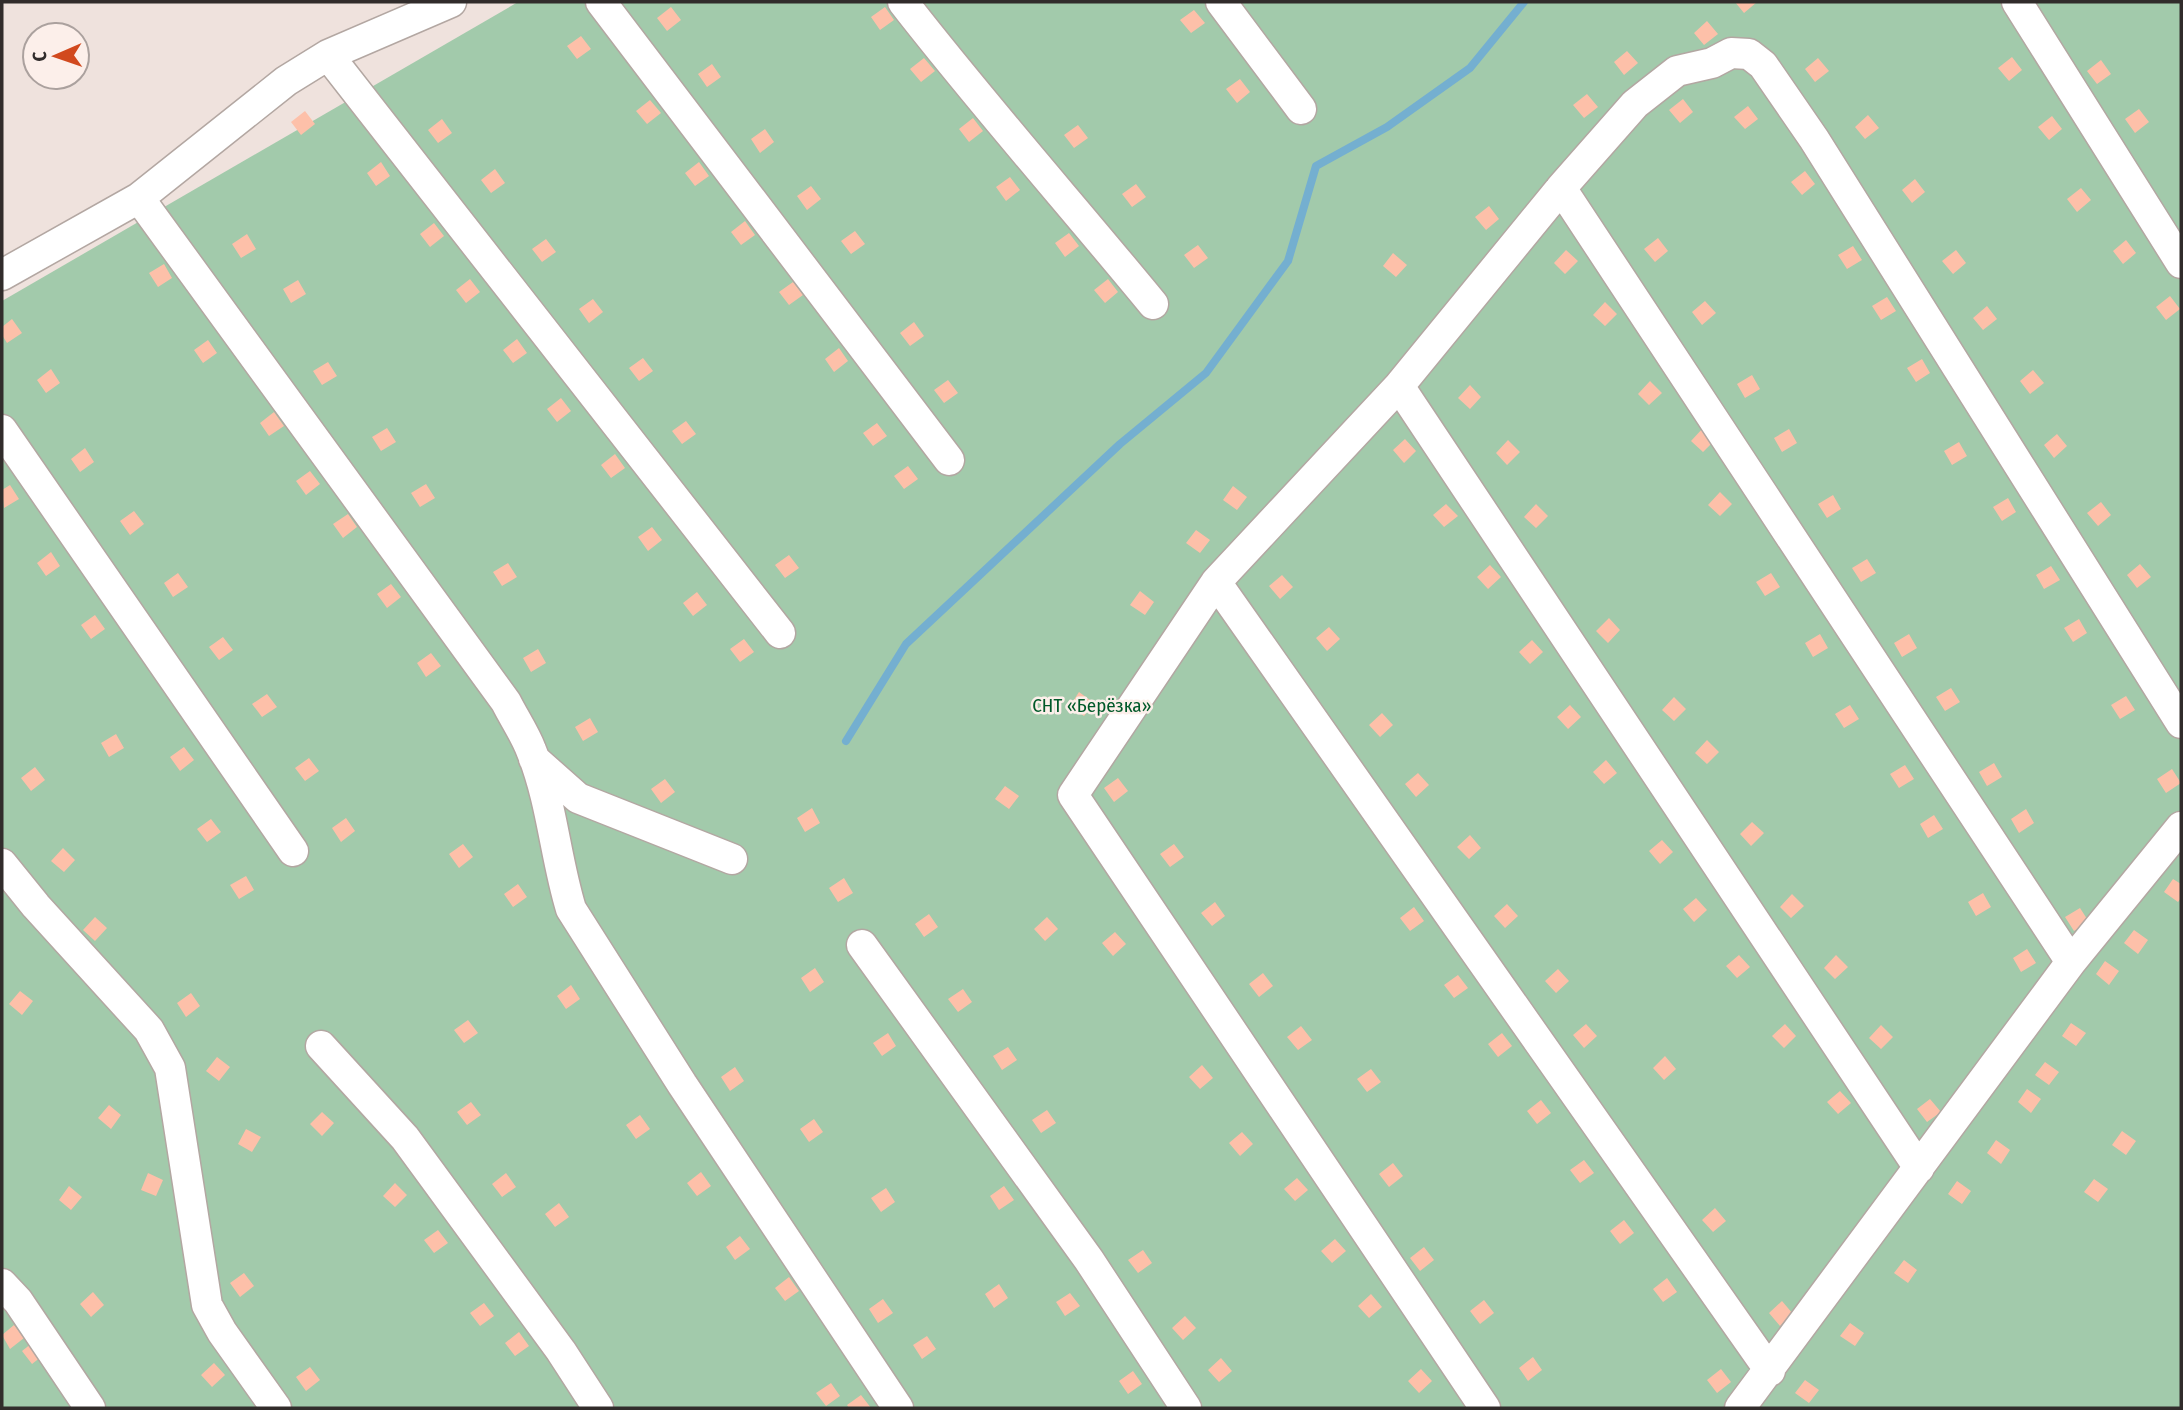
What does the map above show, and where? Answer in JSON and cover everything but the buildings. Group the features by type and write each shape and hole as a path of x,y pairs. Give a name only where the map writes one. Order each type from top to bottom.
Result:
{"lane":[{"path":"2,275 139,198 286,80 328,55 451,2"},
{"path":"601,2 949,460"},
{"path":"903,2 961,76 1153,304"},
{"path":"1221,2 1301,109"},
{"path":"2017,2 2181,263"},
{"path":"1485,1408 1073,796 1216,582 1399,386 1561,188 1635,104 1677,71 1712,63 1731,53 1749,54 1763,65 1814,139 2181,723"},
{"path":"328,55 780,633"},
{"path":"1561,188 2071,962"},
{"path":"139,198 506,702 534,759 554,829 563,882 571,909 682,1084 898,1408"},
{"path":"1399,386 1919,1168"},
{"path":"2,430 293,851"},
{"path":"1216,582 1770,1371"},
{"path":"534,759 578,798 732,859"},
{"path":"1740,1408 2071,962 2181,827"},
{"path":"2,864 36,906 149,1030 170,1068 207,1305 222,1332 276,1408"},
{"path":"862,945 1088,1260 1186,1408"},
{"path":"321,1046 405,1138 561,1351 598,1408"},
{"path":"2,1284 18,1301 90,1408"}],"green space":[{"name":"СНТ «Берёзка»","path":"518,2 2181,2 2181,1408 2,1408 2,301"}],"waterway":[{"path":"846,741 906,644 1120,444 1206,373 1288,261 1316,166 1387,127 1470,68 1524,2"}]}
